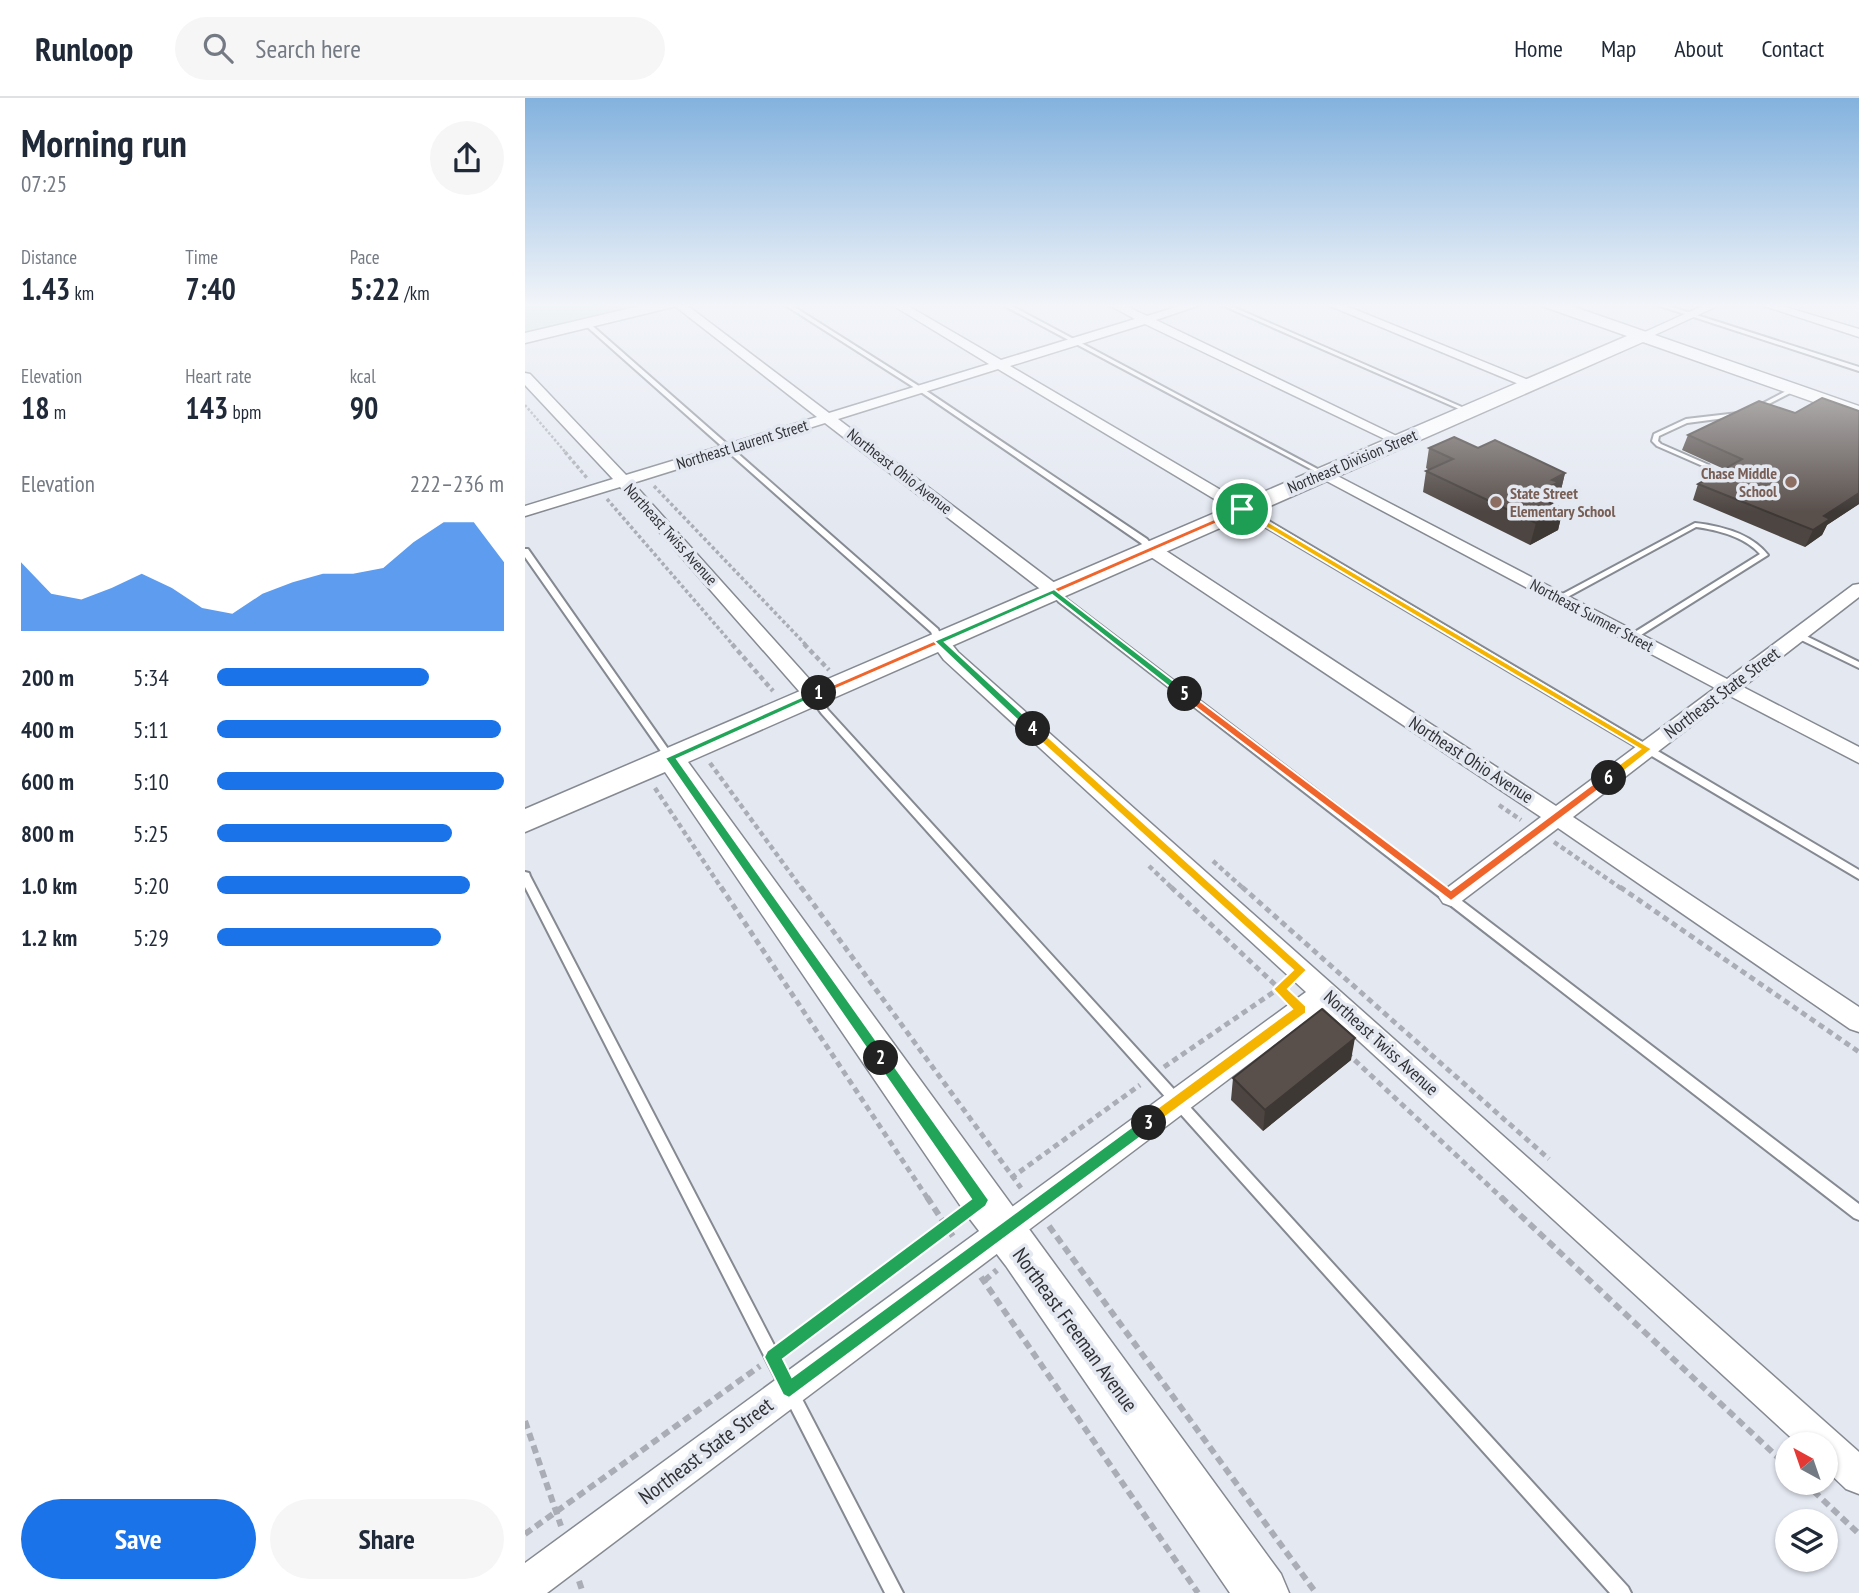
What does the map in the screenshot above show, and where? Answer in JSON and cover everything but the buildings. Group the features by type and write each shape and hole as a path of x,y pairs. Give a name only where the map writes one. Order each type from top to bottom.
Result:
{"street":[{"name":"Northeast Ohio Avenue","path":"770,373 1054,591"},
{"name":"Northeast Laurent Street","path":"525,510 972,373"},
{"path":"1015,373 1242,509"},
{"path":"1258,373 1400,441"},
{"path":"1503,373 1531,384"},
{"name":"Northeast Division Street","path":"525,821 662,772 813,695 1557,373"},
{"path":"1747,373 1859,412"},
{"name":"Northeast Twiss Avenue","path":"525,377 623,481 813,695"},
{"name":"Northeast Sumner Street","path":"1324,474 1559,598 1639,633 1729,687 1859,757"},
{"name":"Northeast Ohio Avenue","path":"1151,549 1557,817 1859,1021"},
{"name":"Northeast State Street","path":"1451,897 1859,589"},
{"name":"Northeast Twiss Avenue","path":"939,641 951,656 1310,962 1302,997 1811,1432"},
{"name":"Northeast Freeman Avenue","path":"662,772 999,1203 1021,1251 1262,1593"},
{"name":"Northeast State Street","path":"529,1580 967,1258 999,1203 1036,1206 1178,1101 1302,997"},
{"name":"Northeast Twiss Avenue","path":"1838,1456 1859,1476"}],"lane":[{"path":"643,373 935,631 939,641"},
{"path":"895,373 1144,541 1151,549"},
{"path":"1136,373 1324,474"},
{"path":"1380,373 1468,411"},
{"path":"1707,466 1659,445 1655,441 1656,435 1686,421 1748,412 1794,389"},
{"path":"1242,509 1859,875"},
{"path":"1559,598 1695,525 1712,526 1760,547 1764,555 1639,633"},
{"path":"525,551 662,772"},
{"path":"1054,591 1062,600 1859,1213"},
{"path":"1798,635 1859,664"},
{"path":"813,695 825,712 1622,1593"},
{"path":"525,876 894,1593"}],"path":[{"path":"525,405 779,697"},
{"path":"643,474 842,683"},
{"path":"710,763 999,1203"},
{"path":"662,772 946,1226 1198,1593"},
{"path":"1492,800 1859,1052"},
{"path":"1147,864 1302,997"},
{"path":"525,1534 773,1357 946,1226 999,1203 1155,1074 1302,997 1310,962"},
{"path":"1339,1046 1775,1455"},
{"path":"999,1203 1036,1206 1316,1593"},
{"path":"525,1421 583,1593"},
{"path":"1818,1495 1859,1534"}],"place":[{"name":"Chase Middle School","path":"1791,482"},
{"name":"State Street Elementary School","path":"1496,502"}],"route":[{"path":"1242,509 1647,749 1451,897 1062,600 1054,591 939,641 951,656 1301,970 1279,989 1301,1010 789,1389 773,1357 981,1200 670,758 1242,509"}]}
